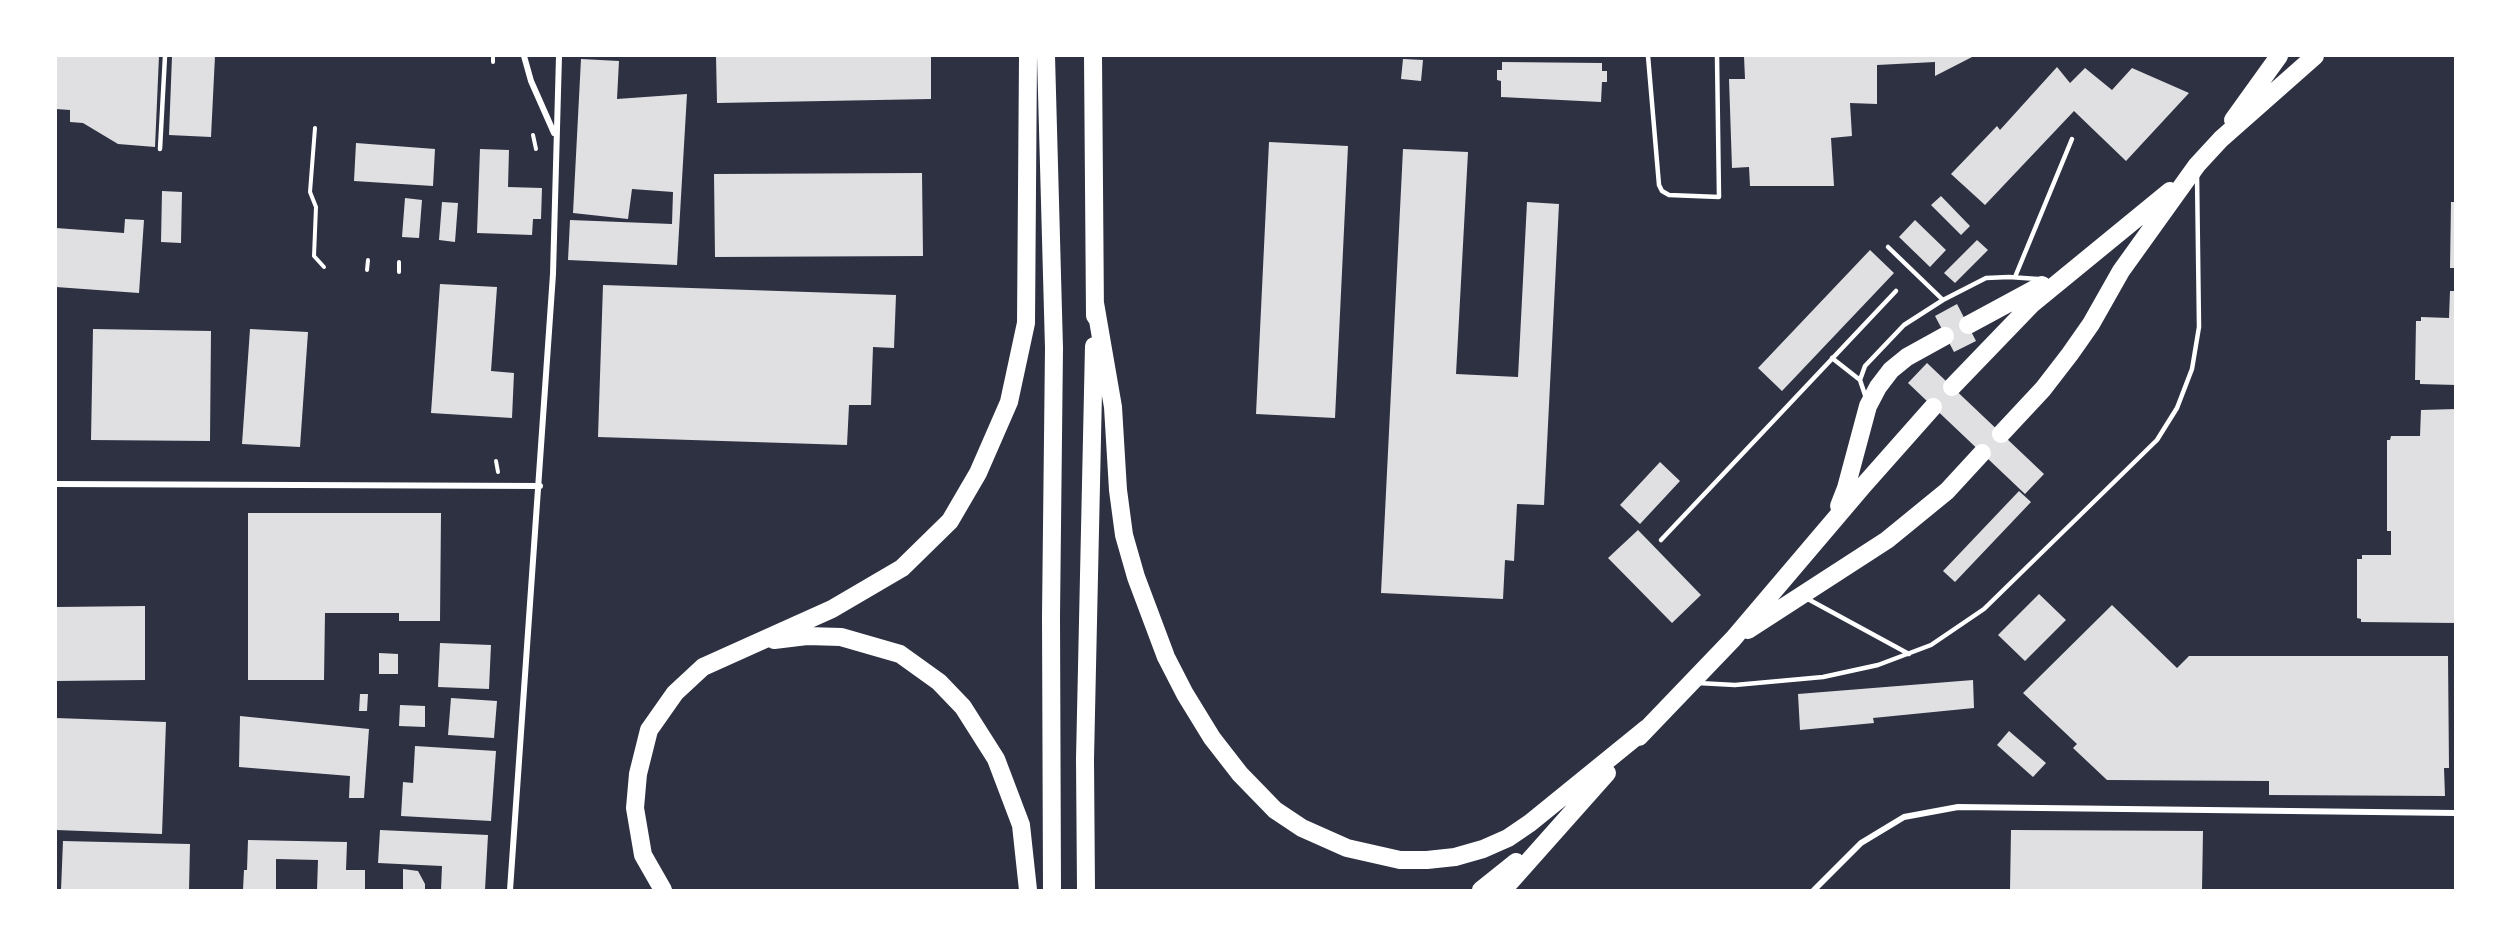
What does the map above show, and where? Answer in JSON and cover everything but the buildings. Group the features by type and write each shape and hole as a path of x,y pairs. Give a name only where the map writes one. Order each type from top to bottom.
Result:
{"highway":[{"path":"663,891 643,855 635,808 638,774 649,730 675,693 703,666 832,609 902,568 950,521 978,473 1009,402 1026,323 1028,56"},
{"path":"1046,56 1054,348 1051,616 1052,891"},
{"path":"1086,891 1084,759 1095,303 1093,56"},
{"path":"2221,139 2257,84 2279,56"},
{"path":"2001,434 2043,389 2070,354 2091,324 2121,271 2191,172 2221,139 2315,56"},
{"path":"1952,387 2032,304 2191,172"},
{"path":"1968,325 2082,261"},
{"path":"1095,303 1113,407 1118,490 1124,535 1136,577 1166,657 1185,694 1212,738 1240,774 1275,810 1323,840 1358,851 1400,860 1455,857 1491,845 1530,824 1647,728"},
{"path":"1833,521 1846,488 1868,406 1878,387 1891,370 1907,357 1946,336"},
{"path":"1503,891 1647,728 1733,639 1933,407"},
{"path":"1733,639 1887,540 1922,513 1982,453"},
{"path":"755,643 807,636 841,637 900,654 939,682 963,707 996,759 1021,825 1028,891"},
{"path":"1481,891 1567,817"}],"street":[{"path":"524,56 531,81 556,136"},
{"path":"510,891 554,274 559,56"},
{"path":"56,484 540,486"},
{"path":"1814,891 1861,843 1904,817 1958,807 2456,813"}],"lane":[{"path":"160,149 165,56"},
{"path":"1648,56 1659,185 1669,195 1719,197 1717,56"},
{"path":"2015,277 2072,139"},
{"path":"1692,682 1735,685 1823,677 1878,665 1931,645 1984,609 2157,440 2177,408 2192,369 2199,327 2191,172"},
{"path":"1888,247 1943,300"},
{"path":"1860,380 1865,366 1904,325 1943,300 1986,278 2015,277 2049,280"},
{"path":"1661,540 1896,291"},
{"path":"1832,358 1860,380 1868,406"},
{"path":"1802,596 1909,654"}],"path":[{"path":"492,56 493,62"},
{"path":"315,128 310,192 316,207 314,256 324,267"},
{"path":"533,135 536,149"},
{"path":"367,270 368,260"},
{"path":"399,262 399,272"},
{"path":"496,461 498,471"}]}
